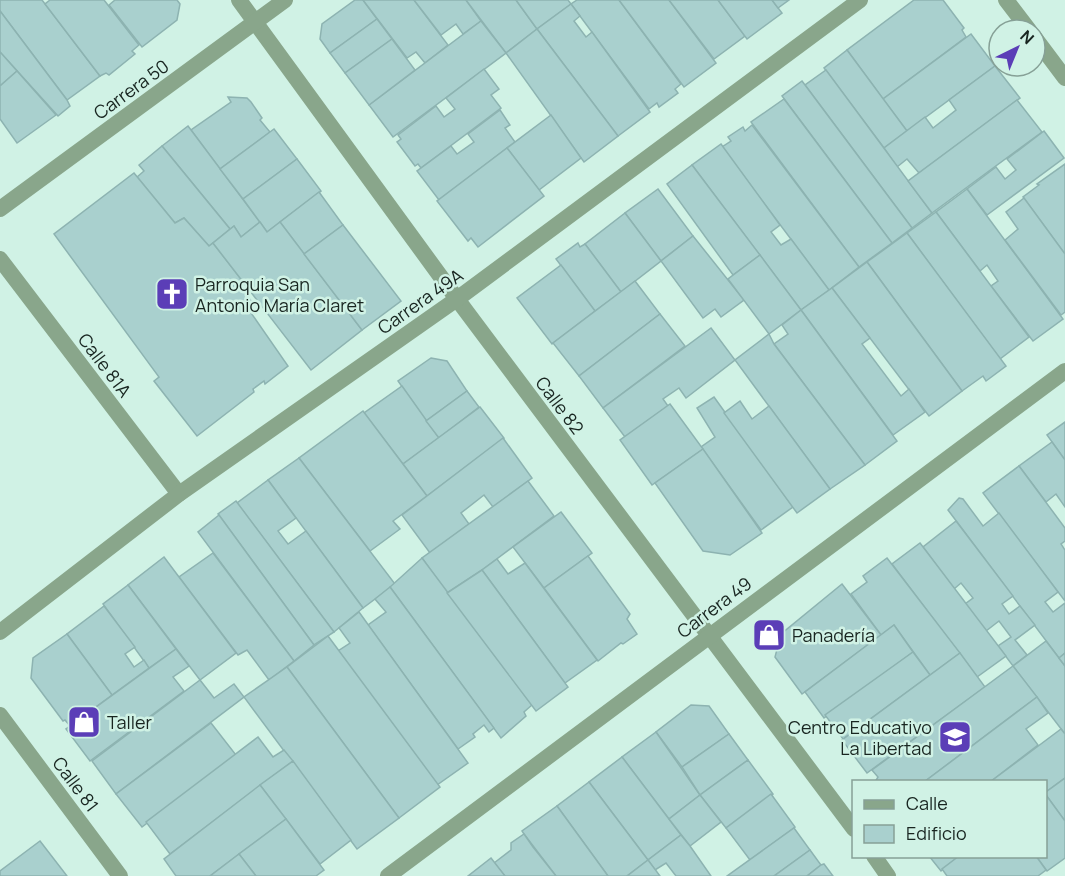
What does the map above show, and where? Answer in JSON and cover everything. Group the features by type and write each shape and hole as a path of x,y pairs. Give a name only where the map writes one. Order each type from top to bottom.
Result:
{"street":[{"name":"Calle 82","path":"239,0 457,299 852,826"},
{"name":"Carrera 50","path":"0,209 285,0"},
{"name":"Carrera 49A","path":"0,632 179,494 457,299 860,0"},
{"path":"1006,0 1020,18"},
{"path":"1047,54 1065,78"},
{"name":"Calle 81A","path":"0,259 179,494"},
{"name":"Carrera 49","path":"388,876 1065,371"},
{"name":"Calle 81","path":"0,715 120,876"},
{"path":"875,858 888,876"}],"building":[{"path":"0,0 42,0 100,76 67,100 0,11"},
{"path":"50,0 104,0 139,45 132,51 135,54 109,75 106,73 100,76 45,4"},
{"path":"115,0 177,0 180,4 177,20 142,47 109,5"},
{"path":"355,0 363,0 377,19 330,53 320,39 322,24"},
{"path":"363,0 414,0 448,45 425,63 416,52 407,58"},
{"path":"414,0 466,0 481,21 463,34 456,24 441,35"},
{"path":"466,0 516,0 537,29 506,53"},
{"path":"516,0 568,0 571,4 537,29"},
{"path":"577,0 619,0 681,84 675,89 678,93 659,107 657,103 649,109 571,4"},
{"path":"619,0 669,0 716,63 684,87"},
{"path":"669,0 718,0 745,36 714,59"},
{"path":"718,0 772,0 782,13 747,39"},
{"path":"772,0 789,0 778,8"},
{"path":"914,0 943,0 964,28 962,30 966,37 883,99 847,50"},
{"path":"571,4 580,16 574,21 586,37 592,32 650,112 618,136 537,29"},
{"path":"0,11 67,100 70,106 58,116 0,52"},
{"path":"377,19 392,39 345,73 330,53"},
{"path":"481,21 506,53 393,137 369,105"},
{"path":"537,29 618,136 584,162 506,53"},
{"path":"971,34 987,55 987,72 907,131 883,99"},
{"path":"392,39 415,70 369,105 345,73"},
{"path":"847,50 907,131 884,148 824,68"},
{"path":"0,52 17,71 0,86"},
{"path":"484,69 499,89 491,95 501,108 421,168 418,164 415,166 397,142 401,139 398,135 436,106 444,117 455,109 446,98"},
{"path":"826,70 932,213 912,228 805,85"},
{"path":"17,71 56,115 17,143 0,119 0,86"},
{"path":"987,72 987,78 1004,78 1020,98 919,173 907,159 897,167 884,148 925,117 933,128 956,110 949,100"},
{"path":"802,81 912,228 892,243 782,96"},
{"path":"228,97 247,98 270,132 220,169 191,130 231,102"},
{"path":"784,99 892,243 859,267 751,122"},
{"path":"1017,100 1042,132 932,213 908,181"},
{"path":"500,110 510,125 505,128 515,142 439,200 417,171 451,146 457,154 474,142 468,134"},
{"path":"551,115 581,158 539,190 507,148"},
{"path":"752,125 859,267 829,290 722,147 731,141 728,137 743,127 745,131"},
{"path":"188,126 260,222 241,237 234,226 230,229 162,146"},
{"path":"274,129 297,159 243,199 220,169"},
{"path":"1044,131 1064,158 987,215 967,189 996,167 1005,179 1016,170 1007,159"},
{"path":"721,144 780,225 771,232 781,245 791,239 829,290 801,310 692,165"},
{"path":"162,146 230,229 209,246 184,218 175,223 137,177 144,171 139,165"},
{"path":"507,148 544,196 478,247 471,238 468,241 437,201"},
{"path":"297,159 321,191 267,232 243,199"},
{"path":"1065,164 1065,254 1023,197"},
{"path":"692,165 760,255 733,275 667,184"},
{"name":"Parroquia San Antonio María Claret","path":"134,173 175,223 184,218 209,246 213,243 241,279 238,283 254,305 249,310 288,366 265,384 264,381 253,389 254,392 197,436 154,381 159,377 54,234"},
{"path":"658,189 693,236 661,261 625,213"},
{"path":"967,189 1063,319 1033,341 991,286 998,281 987,265 980,271 936,212"},
{"path":"319,192 343,225 304,254 280,222"},
{"path":"1024,198 1065,254 1065,312 1061,315 1005,240 1018,229 1006,212"},
{"path":"936,212 1029,337 1000,359 907,233"},
{"path":"625,213 661,261 621,292 585,244"},
{"path":"260,222 267,232 280,222 362,330 311,370 213,243 234,226 241,237"},
{"path":"343,225 401,301 362,330 304,254"},
{"path":"907,233 1006,366 986,381 983,376 962,391 867,262"},
{"path":"693,236 744,300 721,317 715,309 703,318 661,261"},
{"path":"578,243 580,247 585,244 621,292 595,311 556,259"},
{"path":"760,255 801,310 769,334 728,279"},
{"path":"867,262 962,391 929,416 832,288"},
{"path":"561,265 595,311 552,344 517,298"},
{"path":"635,281 660,314 579,376 553,343"},
{"path":"832,288 870,338 862,344 901,396 909,389 925,412 893,435 801,310"},
{"path":"801,310 897,441 865,465 774,344 788,334 782,325"},
{"path":"660,314 685,346 603,408 579,376"},
{"path":"711,328 735,360 686,398 679,388 663,399 668,406 625,437 603,408"},
{"path":"769,334 774,344 865,465 830,489 735,360"},
{"path":"431,358 447,361 467,391 426,421 398,381"},
{"path":"402,386 439,438 403,464 364,413"},
{"path":"467,391 479,407 439,438 426,421"},
{"path":"714,397 793,507 761,530 701,447 715,437 697,408"},
{"path":"740,401 752,419 769,406 830,489 797,513 724,413"},
{"path":"670,404 703,449 652,485 620,440"},
{"path":"480,407 504,438 427,496 403,464"},
{"path":"363,411 427,496 393,521 400,529 370,551 299,458"},
{"path":"1065,422 1065,460 1047,435"},
{"path":"503,438 532,478 493,507 484,495 461,513 469,524 430,553 402,515"},
{"path":"1052,442 1065,460 1065,507 1056,494 1046,502 1019,466"},
{"path":"703,449 762,533 730,555 703,551 655,483"},
{"path":"299,458 395,584 363,608 268,480"},
{"path":"1019,466 1065,528 1065,541 1061,544 1065,550 1065,601 983,493"},
{"path":"268,480 296,518 278,531 288,544 306,531 363,608 334,632 237,503"},
{"path":"528,481 554,516 447,593 422,558"},
{"path":"959,498 963,499 983,526 999,513 1058,592 1045,602 1053,612 1065,603 1065,653 1059,658 948,510"},
{"path":"236,501 334,632 314,645 218,514"},
{"path":"561,512 592,553 544,588 513,547"},
{"path":"219,515 314,645 294,661 198,532"},
{"path":"956,521 1013,596 1002,604 1009,614 1020,606 1035,625 1015,640 1027,655 1013,666 998,646 1011,637 999,621 986,631 965,604 973,598 961,583 954,589 923,547"},
{"path":"920,543 1006,656 977,677 892,564"},
{"path":"213,553 294,661 269,680 247,650 238,655 179,577"},
{"path":"588,556 630,614 627,619 637,634 598,661 544,588"},
{"path":"164,557 236,653 200,680 128,585"},
{"path":"422,558 532,705 524,712 526,716 501,738 390,587"},
{"path":"887,558 960,653 930,675 894,625 881,635 851,594 867,582 863,576"},
{"path":"497,559 508,574 525,563 597,660 565,683 482,570"},
{"path":"482,570 568,687 536,711 447,593"},
{"path":"842,584 881,635 802,694 775,657 781,634"},
{"path":"128,585 176,649 149,668 103,604"},
{"path":"390,587 494,728 489,732 484,725 473,734 475,737 458,749 368,625 386,612 375,599"},
{"path":"104,606 135,647 125,654 134,667 144,660 149,668 112,695 67,634"},
{"path":"359,612 468,763 437,785 338,651 350,643 339,628"},
{"path":"894,625 913,652 824,718 805,692"},
{"path":"67,634 112,695 70,726 65,720 63,721 31,678 33,658"},
{"path":"328,636 440,787 399,818 287,667"},
{"path":"1046,641 1065,666 1065,734 1013,666"},
{"path":"176,649 189,666 173,677 184,691 90,761 66,729"},
{"path":"913,652 930,675 843,739 825,715"},
{"path":"960,653 985,687 867,773 842,740"},
{"path":"1065,653 1065,666 1059,658"},
{"path":"1013,666 1037,697 927,780 876,780 878,777 872,770"},
{"path":"287,667 399,818 357,849 244,697"},
{"path":"200,680 214,698 234,684 244,697 116,794 92,761"},
{"path":"1037,697 1048,713 1026,729 1038,745 993,780 927,780"},
{"path":"691,705 709,706 729,734 682,767 656,732"},
{"path":"211,723 236,755 142,827 116,794"},
{"path":"1061,729 1065,734 1065,778 1047,791 1047,780 993,780"},
{"path":"656,732 700,795 669,819 622,757"},
{"path":"729,734 748,760 700,795 682,767"},
{"path":"258,737 273,757 284,750 293,761 170,854 146,822"},
{"path":"622,757 681,835 648,860 589,782"},
{"path":"748,760 773,794 726,828 700,795"},
{"path":"293,761 351,840 320,864 260,785"},
{"path":"1065,778 1065,821 1047,796 1047,791"},
{"path":"589,782 648,860 627,876 608,876 557,806"},
{"path":"260,785 286,819 210,876 176,876 164,859"},
{"path":"771,794 795,827 750,860 726,828"},
{"path":"700,795 721,822 690,846 669,819"},
{"path":"1047,796 1065,821 1065,858 1047,871 1037,858 1047,858"},
{"path":"557,806 608,876 556,876 524,834 522,831"},
{"path":"286,819 324,870 316,876 256,876 239,854"},
{"path":"794,828 810,850 774,876 727,876"},
{"path":"524,834 556,876 505,876 494,863 511,850 511,843"},
{"path":"681,835 711,876 676,876 666,863 655,870 648,860"},
{"path":"40,841 67,876 0,876 0,871"},
{"path":"810,850 821,865 807,876 774,876"},
{"path":"239,854 256,876 210,876"},
{"path":"491,858 505,876 468,876"},
{"path":"931,858 957,858 941,871"},
{"path":"956,858 1037,858 1046,870 1038,876 947,876 942,869"},
{"path":"648,860 660,876 627,876"},
{"path":"824,864 833,876 807,876 821,865"}],"place":[{"name":"Parroquia San Antonio María Claret","path":"172,294"},
{"name":"Panadería","path":"769,635"},
{"name":"Taller","path":"84,722"},
{"name":"Centro Educativo La Libertad","path":"955,737"}]}
